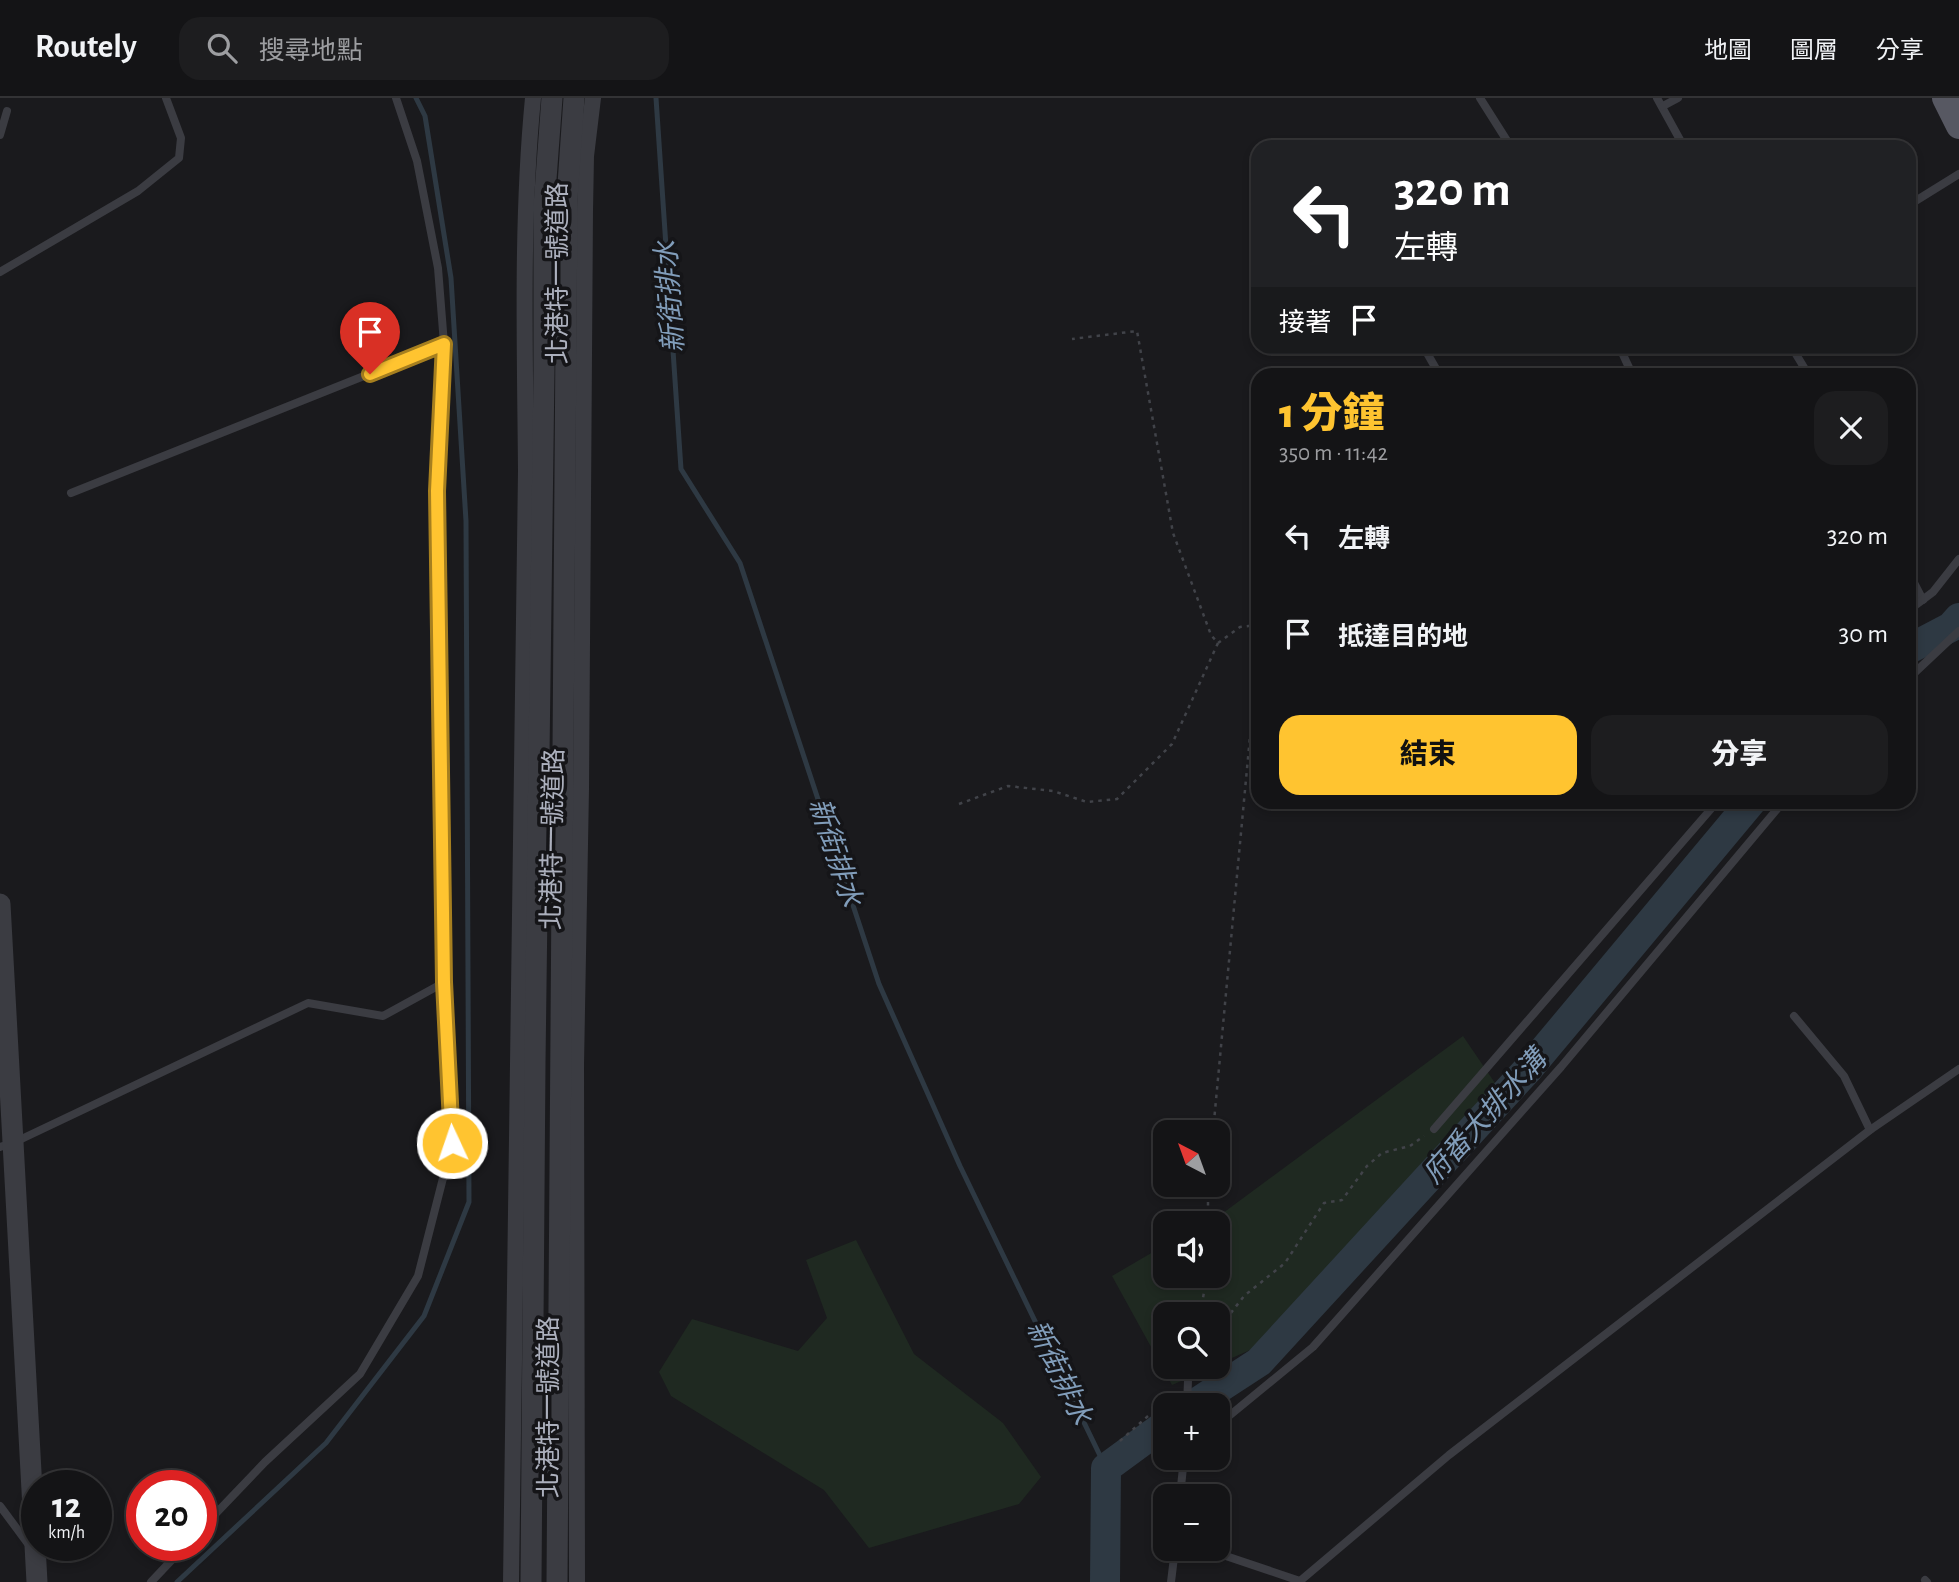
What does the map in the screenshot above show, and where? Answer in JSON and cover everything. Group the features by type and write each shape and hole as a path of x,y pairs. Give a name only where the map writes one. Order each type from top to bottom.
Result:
{"main road":[{"path":"1945,98 1959,126"}],"street":[{"name":"北港特一號道路","path":"511,1582 526,471 524,309 528,146 533,98"},
{"name":"北港特一號道路","path":"531,1582 544,206 552,98"},
{"name":"北港特一號道路","path":"557,1582 566,200 574,98"},
{"name":"北港特一號道路","path":"577,1582 576,1065 582,775 585,225 586,156 593,98"},
{"path":"0,904 7,1145 29,1470"},
{"path":"36,1561 37,1582"}],"lane":[{"path":"0,272 138,191 179,158 181,138 166,98"},
{"path":"217,1512 265,1462 360,1374 418,1276 452,1143 444,982 437,491 444,344 438,268 417,160 396,98"},
{"path":"1480,98 1507,140"},
{"path":"1657,98 1680,140"},
{"path":"1663,106 1678,98"},
{"path":"0,135 7,111"},
{"path":"1916,201 1959,174"},
{"path":"71,493 444,344"},
{"path":"1916,605 1933,592 1959,559"},
{"path":"1916,586 1923,600"},
{"path":"1916,671 1959,631"},
{"path":"1434,1129 1711,809"},
{"path":"1230,1415 1312,1347 1561,1067 1777,809"},
{"path":"7,1145 308,1003 383,1016 444,982"},
{"path":"1794,1016 1844,1076 1870,1130"},
{"path":"1230,1557 1300,1581 1449,1455 1870,1130 1959,1069"},
{"path":"1187,1393 1188,1381"},
{"path":"0,1506 21,1534"},
{"path":"151,1582 171,1561"},
{"path":"1171,1582 1174,1561"}],"path":[{"path":"1072,339 1138,331 1173,533 1211,635 1218,643"},
{"path":"959,804 1008,786 1053,791 1087,803 1117,799 1172,744 1218,643 1240,627 1251,626"},
{"path":"1214,1120 1251,726"},
{"path":"1230,1314 1244,1296 1285,1263 1324,1203 1342,1199 1367,1166 1382,1153 1410,1146 1434,1129"},
{"path":"1120,1441 1188,1381"}],"shaded area":[{"path":"1463,1036 1495,1083 1433,1162 1257,1347 1230,1359 1230,1302 1153,1302 1153,1350 1112,1276 1153,1252 1153,1288 1230,1288 1230,1211 1226,1211"},
{"path":"856,1240 914,1354 1003,1423 1041,1477 1019,1504 869,1548 824,1490 671,1396 659,1372 692,1319 798,1351 827,1318 806,1260"},
{"path":"1169,1379 1186,1379 1172,1385"}],"waterway":[{"path":"177,1582 326,1443 424,1316 469,1202 466,521 451,278 425,116 416,98"},
{"name":"新街排水","path":"656,98 681,469 740,563 879,984 960,1166 1106,1468"},
{"name":"府番大排水溝","path":"1916,645 1951,627 1959,618"},
{"name":"府番大排水溝","path":"1211,1393 1259,1362 1529,1068 1745,809"},
{"name":"新街排水","path":"1105,1582 1106,1468 1153,1434"}],"route":[{"path":"370,374 444,344 437,491 444,982 452,1143"}]}
